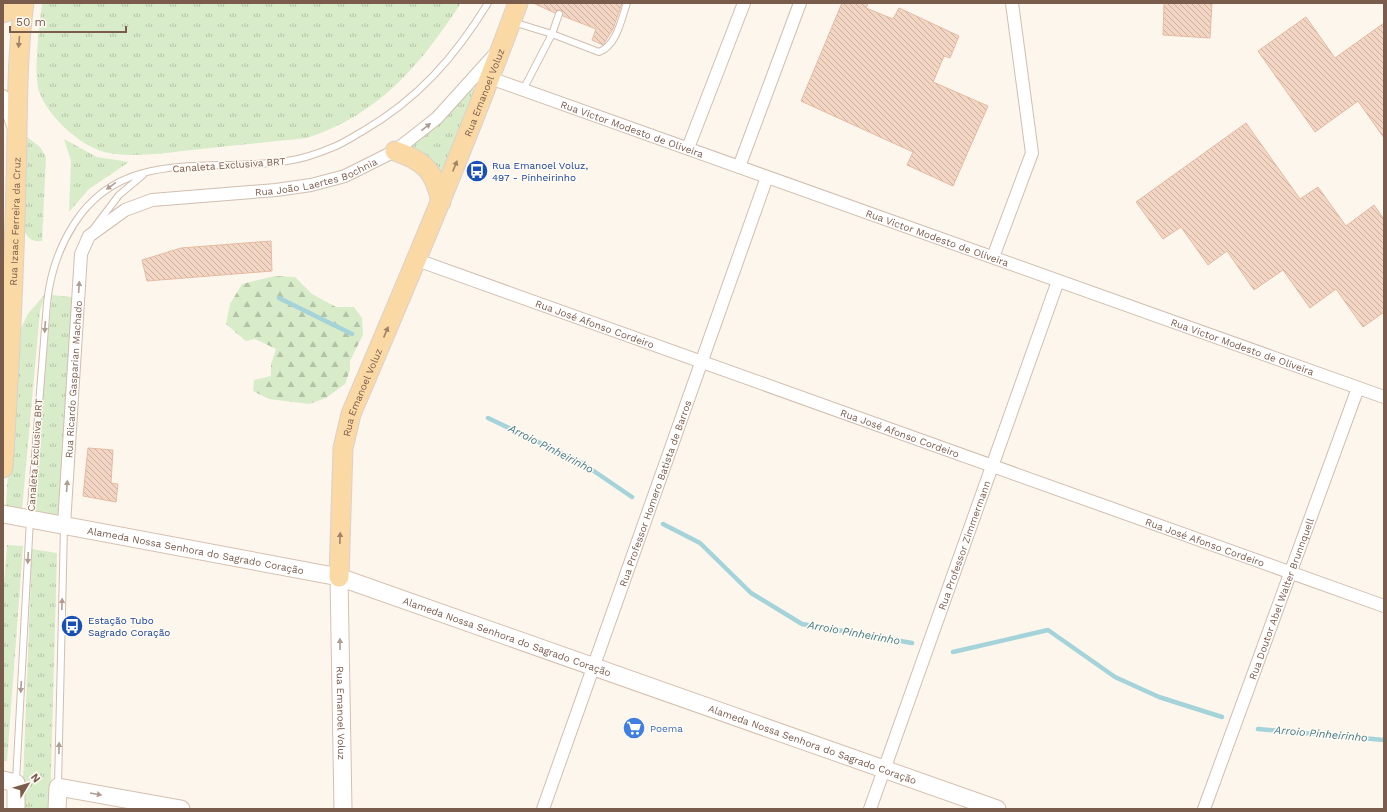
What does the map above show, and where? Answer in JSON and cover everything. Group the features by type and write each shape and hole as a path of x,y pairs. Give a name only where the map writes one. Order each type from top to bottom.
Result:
{"main road":[{"path":"3,13 13,9 20,3"},
{"path":"16,135 18,60 24,3"},
{"name":"Rua Emanoel Voluz","path":"339,577 343,448 351,414 441,202 505,42 518,3"},
{"name":"Rua Izaac Ferreira da Cruz","path":"3,468 11,328 8,241 16,135"},
{"path":"395,151 413,157 427,168 437,184 441,202"}],"street":[{"path":"688,148 744,3"},
{"path":"739,167 800,3"},
{"path":"993,258 1032,153 1012,3"},
{"name":"Rua João Laertes Bochnia","path":"88,236 125,210 152,200 276,190 311,185 345,176 395,151 437,118 505,42"},
{"name":"Rua Victor Modesto de Oliveira","path":"490,78 1384,397"},
{"name":"Rua Izaac Ferreira da Cruz","path":"3,96 16,135"},
{"name":"Rua Professor Homero Batista de Barros","path":"543,809 767,177"},
{"name":"Rua Ricardo Gasparian Machado","path":"64,525 81,254 88,236"},
{"name":"Rua José Afonso Cordeiro","path":"417,260 1384,606"},
{"name":"Rua Professor Zimmermann","path":"870,809 1058,281"},
{"name":"Rua Doutor Abel Walter Brunnquell","path":"1204,809 1358,388"},
{"name":"Alameda Nossa Senhora do Sagrado Coração","path":"3,514 339,577 997,809"},
{"name":"Rua Emanoel Voluz","path":"339,577 343,809"},
{"path":"10,782 16,809"},
{"path":"57,809 58,787 181,809"}],"lane":[{"name":"Canaleta Exclusiva BRT","path":"10,782 47,303 52,272 68,233 86,207 96,197 118,181 147,172 174,168 288,161 337,146 378,122 420,91 458,49 488,3"},
{"path":"512,21 599,52 606,50 612,44 627,3"},
{"path":"524,90 552,34 559,14"},
{"path":"88,236 119,195 147,172"},
{"path":"58,787 64,525"}],"green space":[{"path":"42,3 461,3 430,47 414,67 396,85 356,116 333,128 307,138 158,154 122,155 101,151 82,142 64,127 43,100 37,83"},
{"path":"472,88 480,93 442,187 431,162 422,154 408,148 440,123"},
{"path":"27,137 40,147 46,157 42,241 30,239 23,228"},
{"path":"64,139 97,157 129,162 89,189 69,212 71,161"},
{"path":"275,276 295,277 312,294 336,307 354,307 362,318 363,335 350,361 350,370 345,384 326,398 309,404 269,399 253,391 254,380 271,376 271,364 276,349 255,339 246,341 226,324 230,304 242,284"},
{"path":"45,294 40,311 22,510 6,506 16,338 28,314"},
{"path":"52,295 80,298 59,518 32,513"},
{"path":"7,545 23,546 7,761 3,761 3,597"},
{"path":"32,549 57,553 50,809 22,809"}],"building":[{"path":"533,3 622,3 613,29 603,45 592,40 596,29 563,16 561,10 558,10 555,13"},
{"path":"842,3 868,3 866,8 893,19 899,8 959,36 950,58 944,56 933,82 988,106 953,186 907,165 913,152 801,101"},
{"path":"1164,3 1212,3 1210,38 1163,35"},
{"path":"1306,17 1335,58 1384,23 1384,138 1358,101 1315,132 1258,51"},
{"path":"1246,123 1300,199 1318,187 1346,226 1374,205 1384,219 1384,312 1363,327 1336,289 1310,308 1283,270 1254,290 1227,251 1208,265 1181,227 1163,239 1136,202"},
{"path":"271,241 272,271 147,281 142,260 181,248"},
{"path":"88,448 113,450 111,483 118,484 116,502 83,496"}],"waterway":[{"name":"Arroio Pinheirinho","path":"279,298 352,334"},
{"name":"Arroio Pinheirinho","path":"488,418 582,463 632,497"},
{"name":"Arroio Pinheirinho","path":"663,524 700,543 751,593 802,624 912,643"},
{"name":"Arroio Pinheirinho","path":"953,652 1048,630 1115,677 1159,697 1222,717"},
{"name":"Arroio Pinheirinho","path":"1258,729 1384,740"}],"place":[{"name":"Rua Emanoel Voluz, 497 - Pinheirinho","path":"477,171"},
{"name":"Estação Tubo Sagrado Coração","path":"72,626"},
{"name":"Poema","path":"634,728"}]}
